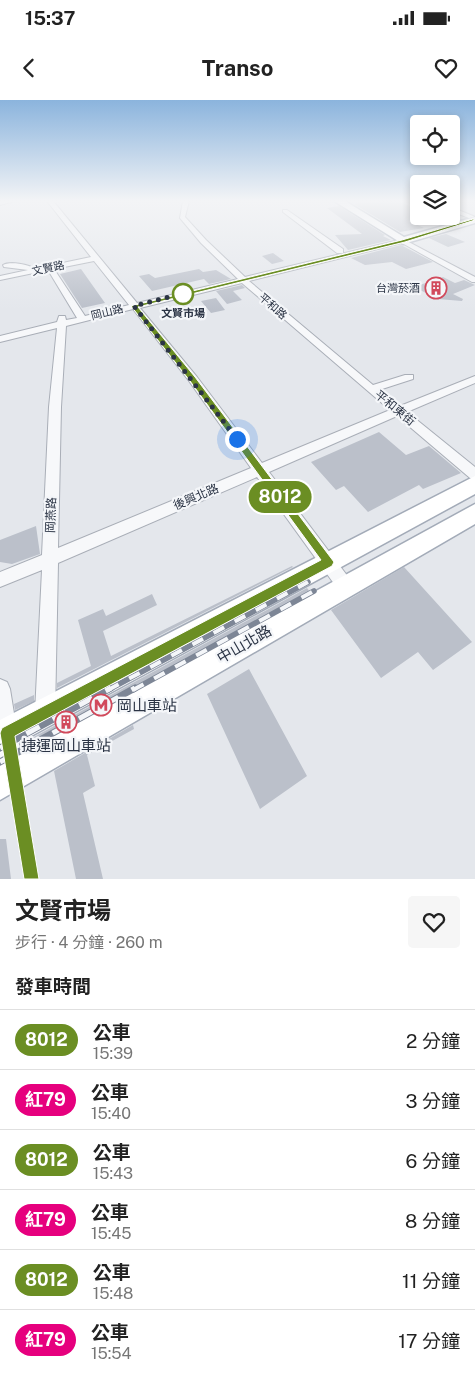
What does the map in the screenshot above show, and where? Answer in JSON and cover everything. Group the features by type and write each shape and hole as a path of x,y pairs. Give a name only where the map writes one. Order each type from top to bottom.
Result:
{"main road":[{"name":"岡山路","path":"400,239 406,237"},
{"path":"4,735 475,484"},
{"name":"中山北路","path":"7,779 475,513"}],"street":[{"path":"79,237 260,470 346,586"},
{"name":"平和路","path":"202,237 241,278 314,342"},
{"path":"321,237 340,251"},
{"path":"400,239 475,280"},
{"name":"岡山路","path":"241,278 340,251 400,239"},
{"name":"岡山路","path":"0,339 81,316 400,239"},
{"name":"文賢路","path":"0,278 96,258"},
{"path":"7,265 41,270"},
{"path":"50,268 81,316"},
{"name":"岡山路","path":"0,334 62,321"},
{"name":"岡燕路","path":"45,713 55,407 62,321"},
{"name":"平和東街","path":"314,342 475,474"},
{"path":"372,389 409,377"},
{"name":"後興北路","path":"0,580 475,379"},
{"path":"0,689 7,779"}],"building":[{"path":"337,237 386,237 391,240 348,250"},
{"path":"454,237 465,242 448,247 429,238"},
{"path":"401,245 433,262 406,269 392,262 365,265 351,258"},
{"path":"273,253 284,261 272,264 262,256"},
{"path":"81,269 105,303 82,308 60,274"},
{"path":"199,269 203,272 216,270 231,279 209,284 204,279 152,291 139,276 149,274 155,278"},
{"name":"台灣菸酒","path":"443,277 455,283 464,280 475,285 453,294 463,299 462,301 438,299 414,287"},
{"path":"242,285 245,288 233,291 242,300 227,304 216,291"},
{"path":"216,298 225,310 211,313 201,301"},
{"path":"379,432 406,455 429,446 461,473 423,489 419,485 368,512 344,486 336,490 311,462"},
{"path":"36,526 40,554 12,564 0,562 0,540"},
{"path":"292,566 57,688 57,683 91,666 78,620 103,609 106,616 152,594 157,605 103,631 111,656"},
{"path":"404,567 472,642 433,670 418,652 381,678 331,610"},
{"path":"307,588 310,592 22,750 21,744"},
{"path":"249,669 307,776 260,809 207,694"},
{"path":"34,695 34,701 15,710 14,704"},
{"path":"133,725 134,729 87,755 95,786 83,793 103,879 76,879 54,771"},
{"path":"0,839 6,839 11,879 0,879"}],"railway":[{"path":"108,690 308,582"},
{"path":"133,690 314,591"},
{"path":"0,748 111,688"},
{"path":"0,762 135,688"}],"bus line":[{"name":"8012","path":"30,879 7,733 328,562 192,379 134,306 416,237"}],"place":[{"name":"台灣菸酒","path":"436,288"},
{"name":"文賢市場","path":"183,294"},
{"name":"岡山車站","path":"101,705"},
{"name":"捷運岡山車站","path":"66,722"}],"route":[{"path":"183,294 188,292 134,306 237,439"}]}
